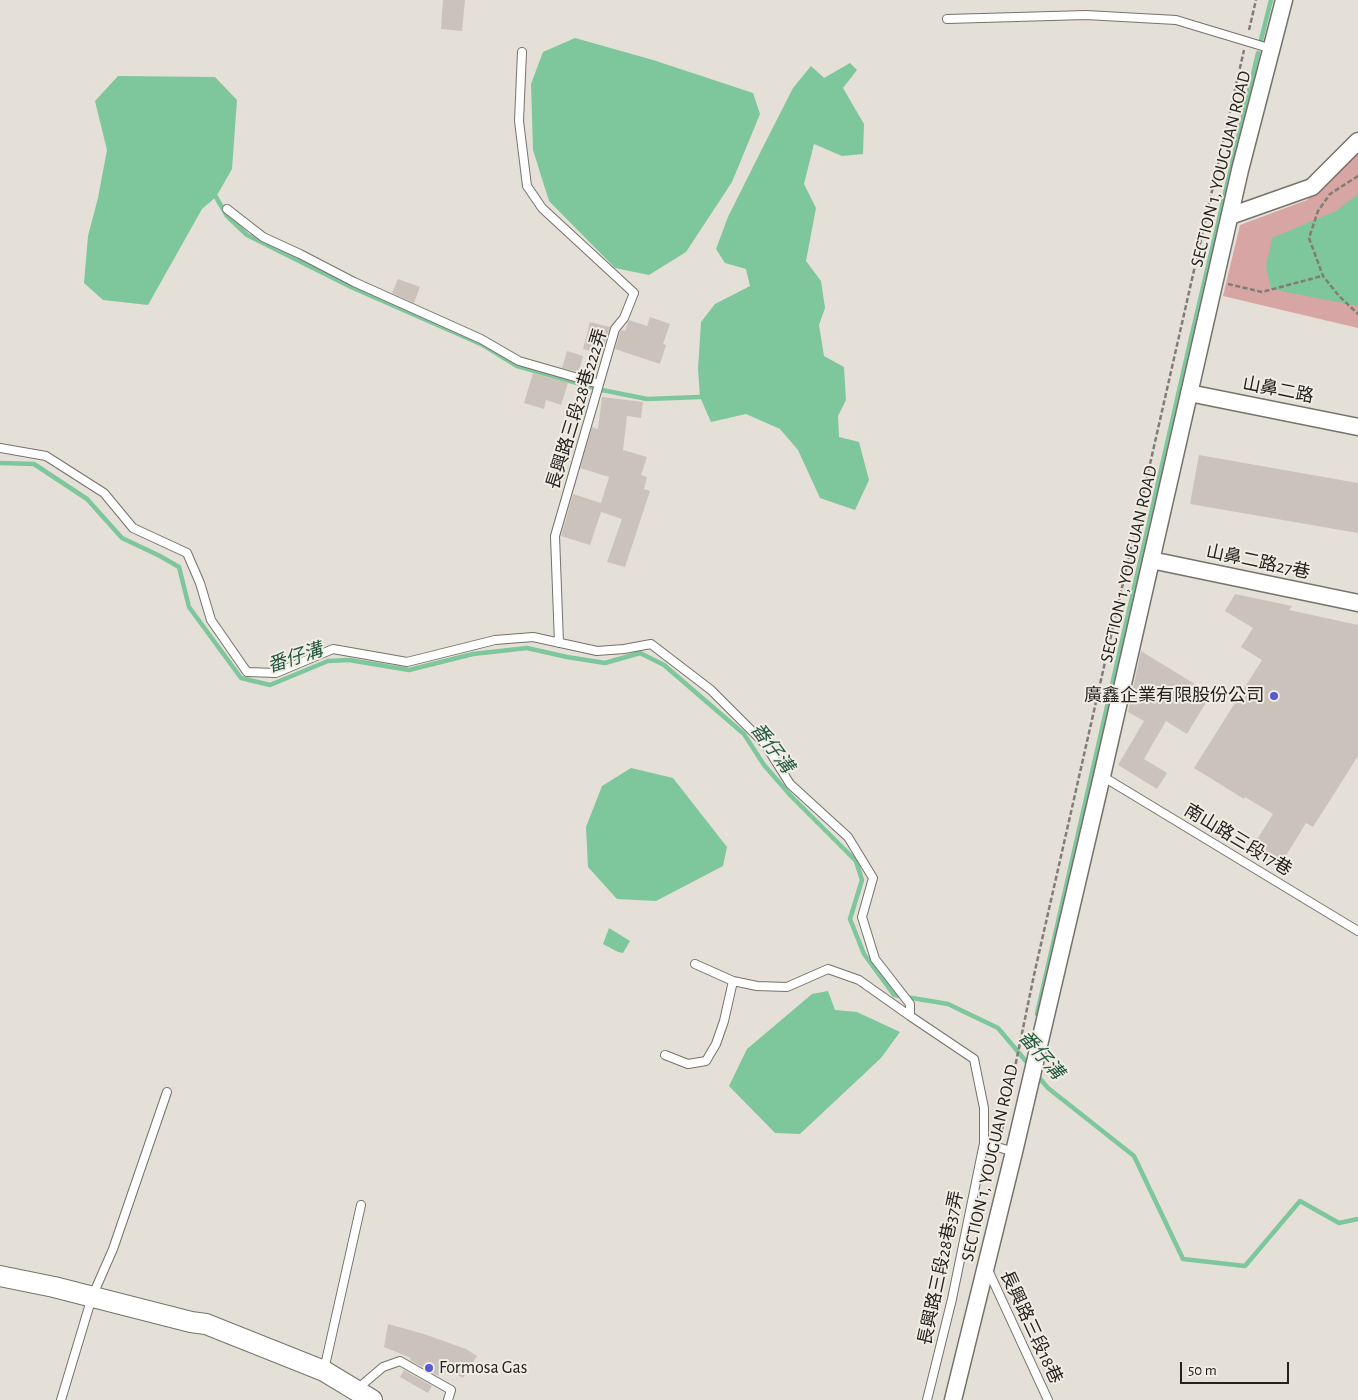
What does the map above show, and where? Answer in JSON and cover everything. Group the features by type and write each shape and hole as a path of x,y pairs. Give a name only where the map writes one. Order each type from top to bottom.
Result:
{"street":[{"name":"SECTION 1, YOUGUAN ROAD","path":"953,1400 1014,1152 1102,776 1230,216 1284,0"},
{"path":"1230,216 1312,187 1358,141"},
{"name":"山鼻二路","path":"1189,393 1358,427"},
{"name":"山鼻二路27巷","path":"1151,560 1358,603"},
{"path":"0,1276 206,1324 324,1372 363,1395"}],"lane":[{"path":"946,19 1086,15 1176,20 1246,42 1272,48"},
{"name":"長興路三段28巷222弄","path":"522,52 519,121 527,186 542,208 634,293 624,318 615,329 555,536 559,643"},
{"path":"227,209 263,237 354,282 481,339 519,361 599,384"},
{"path":"0,448 46,456 104,493 133,528 187,553 200,583 211,620 247,672 276,673 334,649 407,662 495,640 533,637 597,651 651,644 711,690 765,744 790,784 848,837 873,878 862,917 875,959 910,1004 910,1016"},
{"name":"南山路三段17巷","path":"1102,776 1358,931"},
{"name":"長興路三段28巷37弄","path":"695,964 732,981 757,986 787,987 828,969 859,980 974,1059 984,1108 984,1143 952,1299 927,1400"},
{"path":"664,1055 688,1064 706,1061 716,1044 724,1021 732,981"},
{"path":"61,1400 92,1296 113,1249 167,1092"},
{"path":"984,1143 1014,1152"},
{"path":"324,1372 361,1205"},
{"name":"長興路三段18巷","path":"986,1266 1048,1400"},
{"path":"363,1395 383,1367 400,1361 451,1390 448,1400"}],"path":[{"path":"1017,1058 1256,0"},
{"path":"1358,176 1330,194 1318,211 1309,238 1323,276 1339,296 1358,314"},
{"path":"1215,281 1262,292 1323,276"}],"shaded area":[{"path":"575,38 653,60 753,93 760,114 732,182 686,252 649,275 615,268 549,201 533,150 531,84 543,52"},
{"path":"850,63 857,70 843,88 864,124 863,154 842,156 814,144 804,184 816,208 806,261 821,281 825,308 819,325 824,356 844,367 846,400 838,416 839,437 859,442 869,480 855,510 820,498 798,450 780,429 746,414 711,422 700,397 698,369 701,322 715,304 750,286 746,269 725,263 716,249 728,217 793,88 811,66 824,78"},
{"path":"118,76 215,77 237,100 232,169 216,197 202,209 148,305 103,300 84,283 88,236 98,198 107,150 95,101"},
{"path":"1358,148 1358,328 1223,296 1240,225 1307,200"},
{"path":"1358,194 1358,306 1271,289 1266,267 1272,238 1336,211"},
{"path":"631,768 673,778 727,847 723,866 656,901 617,899 588,867 586,827 602,786"},
{"path":"609,928 630,941 623,953 603,944"},
{"path":"828,991 835,1010 857,1012 900,1032 881,1058 800,1134 775,1133 729,1086 747,1049 812,994"}],"building":[{"path":"443,0 465,0 462,31 441,29"},
{"path":"398,279 420,287 414,303 392,293"},
{"path":"650,317 670,324 663,344 666,345 660,364 615,349 620,332 622,330 625,331 629,320 647,326"},
{"path":"590,322 610,327 601,354 583,349"},
{"path":"567,351 583,356 579,372 562,368"},
{"path":"533,373 568,383 561,405 546,400 544,409 524,403"},
{"path":"602,397 643,402 641,418 627,416 623,450 647,457 641,475 647,477 644,489 650,491 625,567 607,562 622,519 601,512 590,545 561,536 573,494 601,503 609,477 580,468 592,427 598,429"},
{"path":"1199,455 1358,483 1358,533 1190,504"},
{"path":"1235,594 1292,606 1289,610 1358,625 1358,756 1313,827 1306,823 1279,867 1251,849 1273,814 1245,797 1244,799 1194,768 1262,660 1241,647 1253,628 1225,611"},
{"path":"1141,651 1211,694 1187,734 1166,721 1144,759 1167,773 1157,789 1118,765 1144,721 1128,712"},
{"path":"388,1324 466,1349 477,1356 463,1378 443,1367 438,1376 410,1360 411,1358 384,1347"},
{"path":"404,1370 432,1386 428,1393 400,1377"}],"waterway":[{"path":"1261,40 1271,0"},
{"path":"1037,1014 1258,53"},
{"path":"216,197 227,216 247,235 351,287 483,345 517,366 602,390 647,399 700,397"},
{"name":"番仔溝","path":"0,463 34,464 87,499 122,538 179,567 189,607 241,678 270,685 328,661 349,660 409,670 473,654 527,648 605,663 640,653 664,665 744,734 764,765 791,796 856,861 862,880 850,919 864,954 894,995 948,1004 998,1028 1030,1066"},
{"name":"番仔溝","path":"1036,1074 1048,1088 1134,1156 1183,1259 1245,1266 1300,1201 1339,1223 1358,1219"}],"place":[{"name":"廣鑫企業有限股份公司","path":"1274,696"},
{"name":"Formosa Gas","path":"429,1368"}]}
